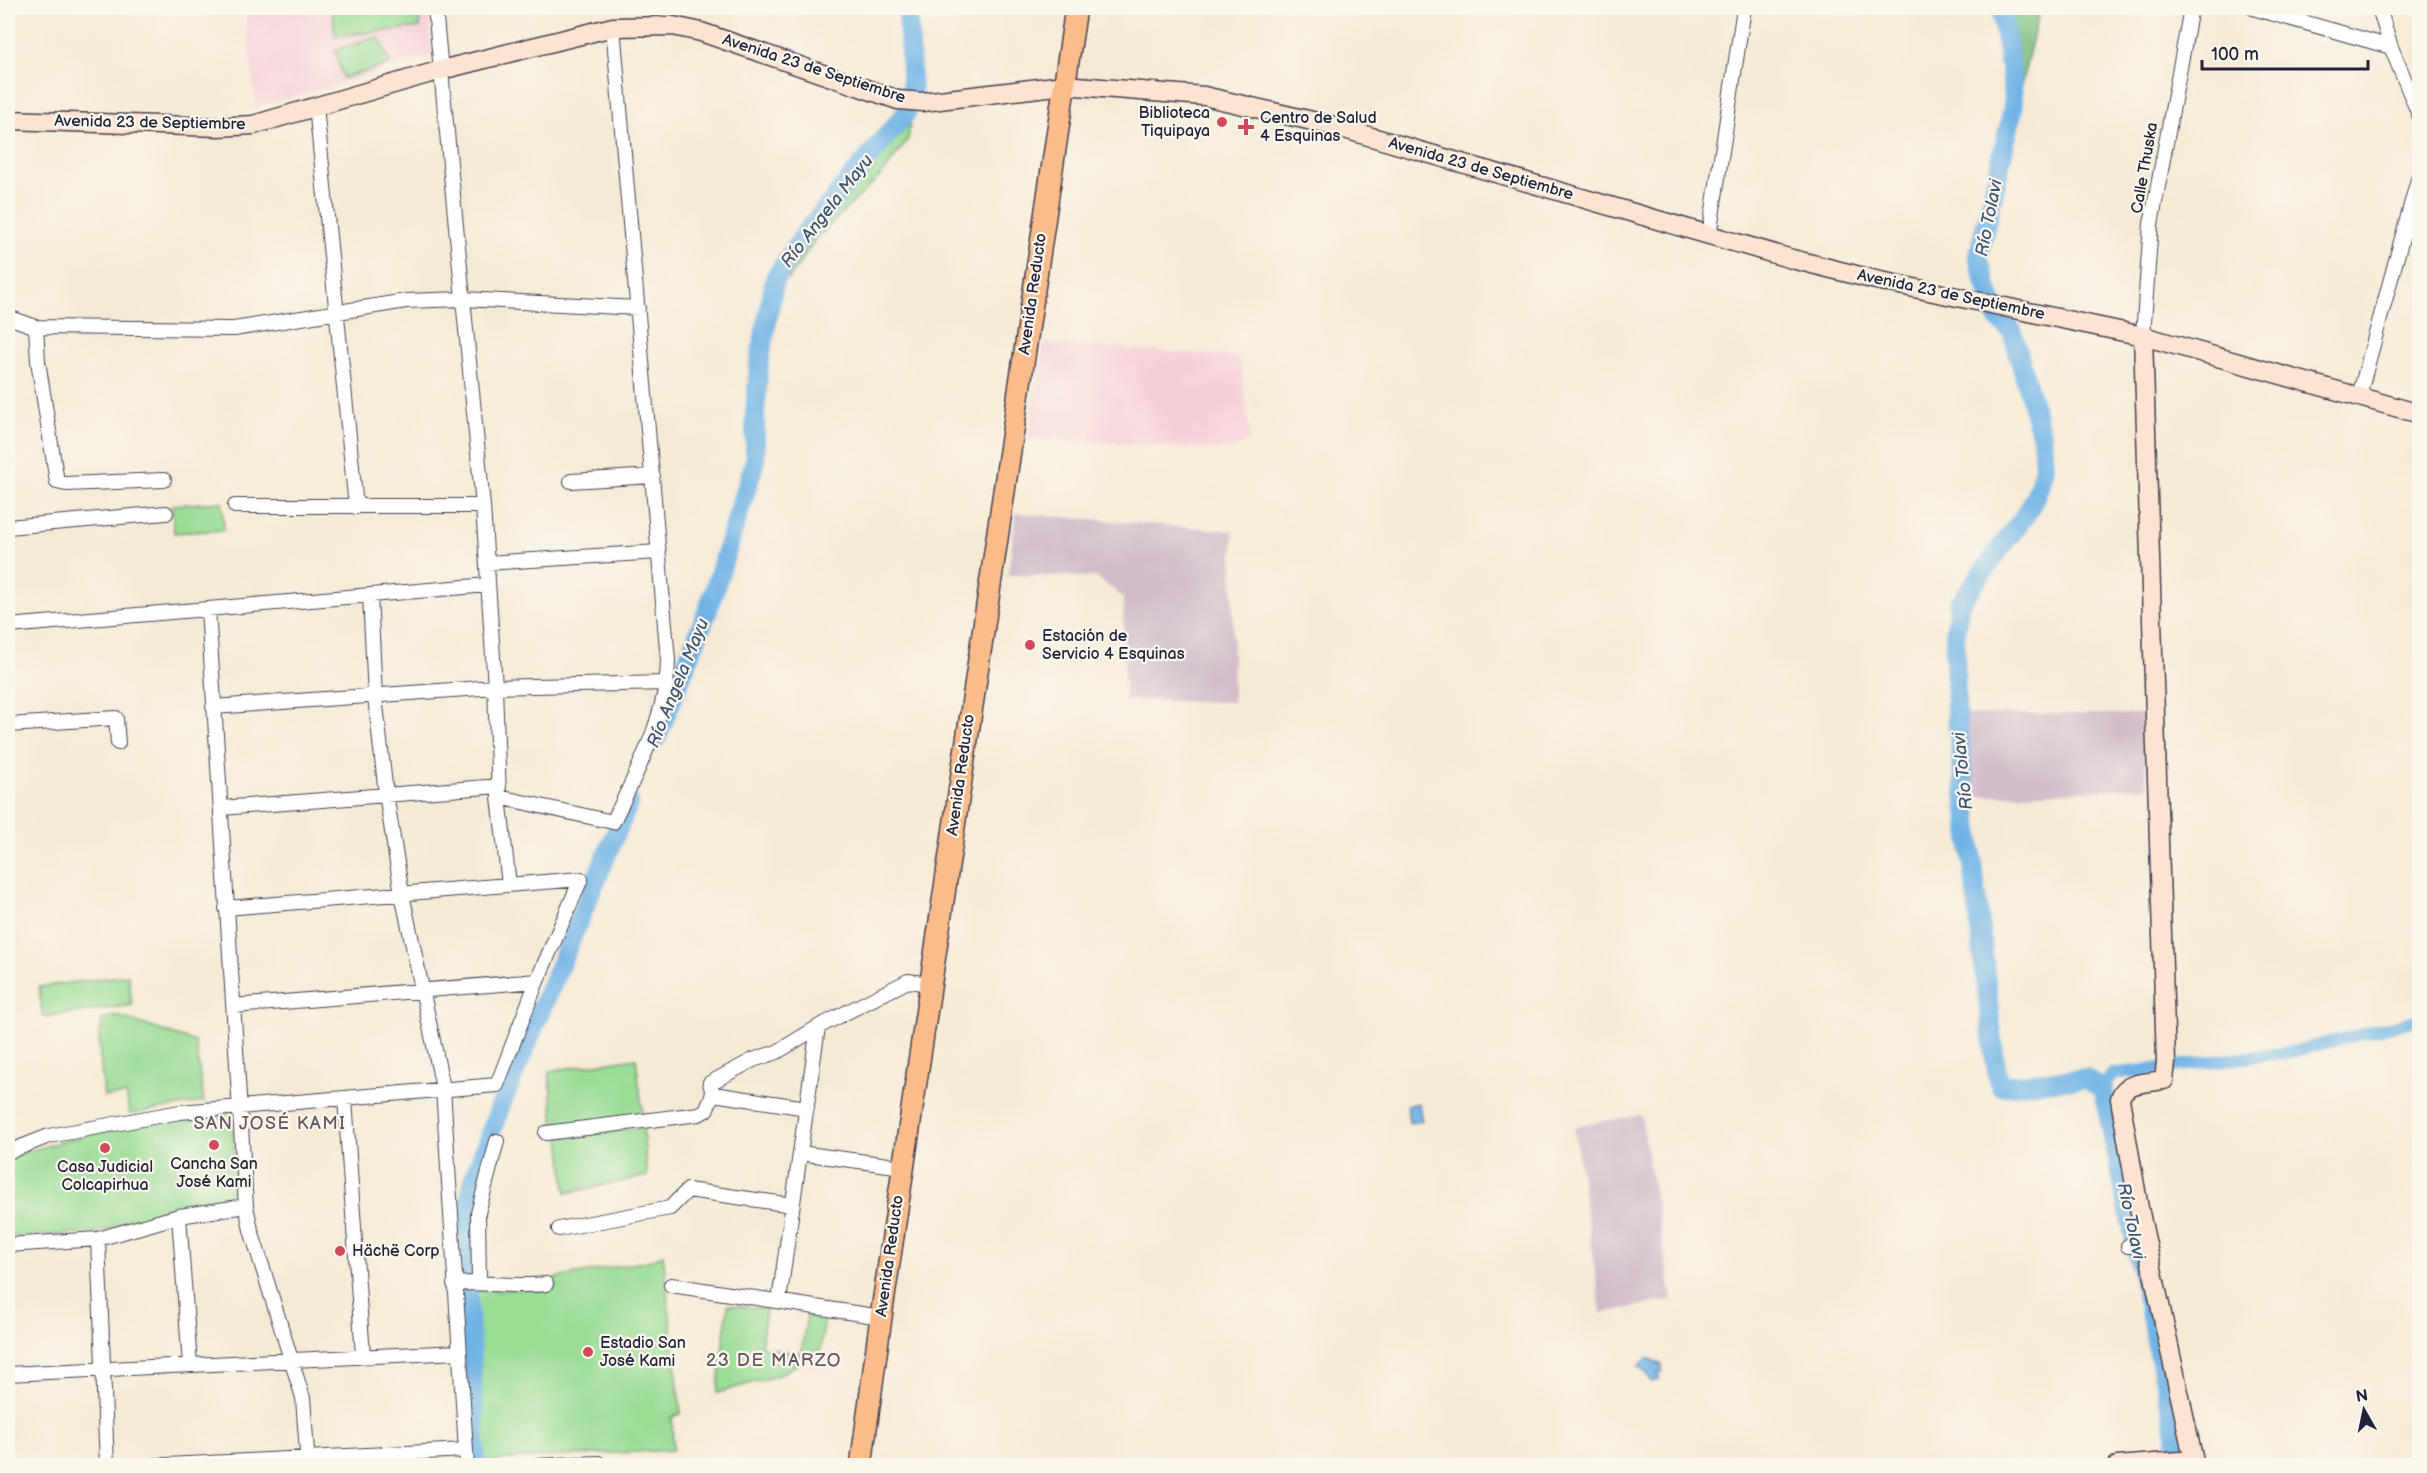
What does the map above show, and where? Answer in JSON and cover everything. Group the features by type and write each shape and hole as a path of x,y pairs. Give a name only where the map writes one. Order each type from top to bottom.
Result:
{"main road":[{"name":"Avenida Reducto","path":"861,1466 903,1167 1076,8"},
{"name":"Avenida 23 de Septiembre","path":"8,120 218,127 253,125 441,70 613,27 673,26 701,32 898,100 923,102 1064,85 1204,96 1317,122 1709,236 1876,280 2143,336 2420,414"},
{"path":"2117,1466 2186,1462 2138,1246 2120,1099 2122,1091 2127,1086 2164,1080 2166,1068 2143,336"}],"street":[{"path":"435,8 483,506 495,687 499,792 509,885"},
{"path":"1709,236 1744,8"},
{"name":"Calle Thuska","path":"2143,336 2151,224 2191,8"},
{"path":"2253,8 2391,47"},
{"path":"2379,8 2391,47 2420,117"},
{"path":"221,808 386,794 499,792 613,822 645,754 668,683 668,660 613,27"},
{"path":"316,106 356,507"},
{"path":"2359,396 2420,172"},
{"path":"8,317 36,327 234,329 406,301 463,299 638,308"},
{"path":"36,327 38,361 57,482 66,484 164,480"},
{"path":"571,481 652,476"},
{"path":"235,506 483,506"},
{"path":"8,526 166,513"},
{"path":"487,563 658,552"},
{"path":"8,626 488,585"},
{"path":"370,595 375,697 386,794 402,894 443,1088 467,1466"},
{"path":"208,609 246,1206 251,1230 303,1398 307,1462"},
{"path":"213,708 495,687 668,683"},
{"path":"8,725 116,718 118,743"},
{"path":"8,1152 49,1136 180,1112 496,1084 581,879 226,908"},
{"path":"234,1006 537,981"},
{"path":"546,1133 699,1114 706,1110 713,1094 710,1083 753,1060 777,1052 818,1027 908,981 930,984"},
{"path":"779,1302 818,1027"},
{"path":"713,1094 807,1108"},
{"path":"345,1099 363,1356"},
{"path":"479,1282 478,1213 497,1141"},
{"path":"800,1153 903,1167"},
{"path":"559,1229 670,1208 688,1190 792,1205"},
{"path":"8,1245 98,1239 179,1216 246,1206"},
{"path":"179,1216 190,1365"},
{"path":"98,1239 107,1466"},
{"path":"454,1284 479,1282 519,1287 546,1284"},
{"path":"671,1286 881,1317"},
{"path":"8,1374 459,1352"},
{"path":"147,1466 307,1462 466,1450"},
{"path":"537,1466 598,1463"}],"shaded area":[{"path":"245,8 428,8 432,55 256,107"},
{"path":"1044,343 1240,357 1250,440 1231,450 1028,438"},
{"path":"1016,513 1233,531 1233,702 1125,700 1123,597 1096,577 1008,575"},
{"path":"1963,714 2143,714 2147,787 1975,797"},
{"path":"1641,1115 1672,1300 1601,1313 1574,1126"}],"green space":[{"path":"332,8 418,8 420,27 335,36"},
{"path":"2010,8 2040,8 2022,83"},
{"path":"379,37 390,64 343,78 335,50"},
{"path":"912,113 908,139 885,171 816,239 788,280 791,268 805,242"},
{"path":"222,502 224,530 174,533 172,505"},
{"path":"128,975 132,1005 43,1017 39,987"},
{"path":"121,1017 195,1042 204,1102 130,1114 126,1094 104,1097 99,1043 102,1019"},
{"path":"636,1058 643,1116 554,1127 549,1071"},
{"path":"232,1113 237,1198 181,1206 96,1233 8,1237 8,1158 63,1141 118,1128"},
{"path":"643,1127 647,1176 566,1193 560,1137"},
{"name":"Estadio San José Kami","path":"663,1255 681,1413 672,1418 673,1450 506,1459 484,1465 470,1465 460,1287 498,1290 556,1286 555,1278 648,1261"},
{"path":"728,1305 766,1309 761,1347 801,1354 807,1316 825,1317 820,1352 776,1376 717,1393"}],"water":[{"path":"1419,1103 1422,1121 1409,1123 1407,1105"},
{"path":"1648,1358 1662,1365 1662,1372 1658,1373 1659,1380 1651,1382 1649,1376 1638,1366"}],"waterway":[{"name":"Río Angela Mayu","path":"908,8 912,94"},
{"name":"Río Tolavi","path":"2001,8 2012,79 2013,109 1978,258 1997,318 2012,331 2042,438 2044,467 2039,487 2029,510 1959,604 1955,636 1956,710 1994,1056 2000,1086 2087,1078 2103,1090 2183,1466"},
{"name":"Río Angela Mayu","path":"656,739 708,610 755,461 755,413 759,363 775,278 807,231 906,113"},
{"name":"Río Angela Mayu","path":"468,1271 465,1226 474,1178 500,1107 629,802"},
{"path":"2103,1090 2112,1074 2291,1052 2420,1019"},
{"name":"Río Angela Mayu","path":"468,1293 476,1466"}],"place":[{"name":"Biblioteca Tiquipaya","path":"1222,122"},
{"name":"Centro de Salud 4 Esquinas","path":"1246,127"},
{"name":"Estación de Servicio 4 Esquinas","path":"1030,645"},
{"name":"Cancha San José Kami","path":"214,1145"},
{"name":"Casa Judicial Colcapirhua","path":"105,1148"},
{"name":"Hächë Corp","path":"340,1251"},
{"name":"Estadio San José Kami","path":"588,1352"}],"district":[{"name":"SAN JOSÉ KAMI","path":"270,1123"},
{"name":"23 DE MARZO","path":"774,1360"}]}
